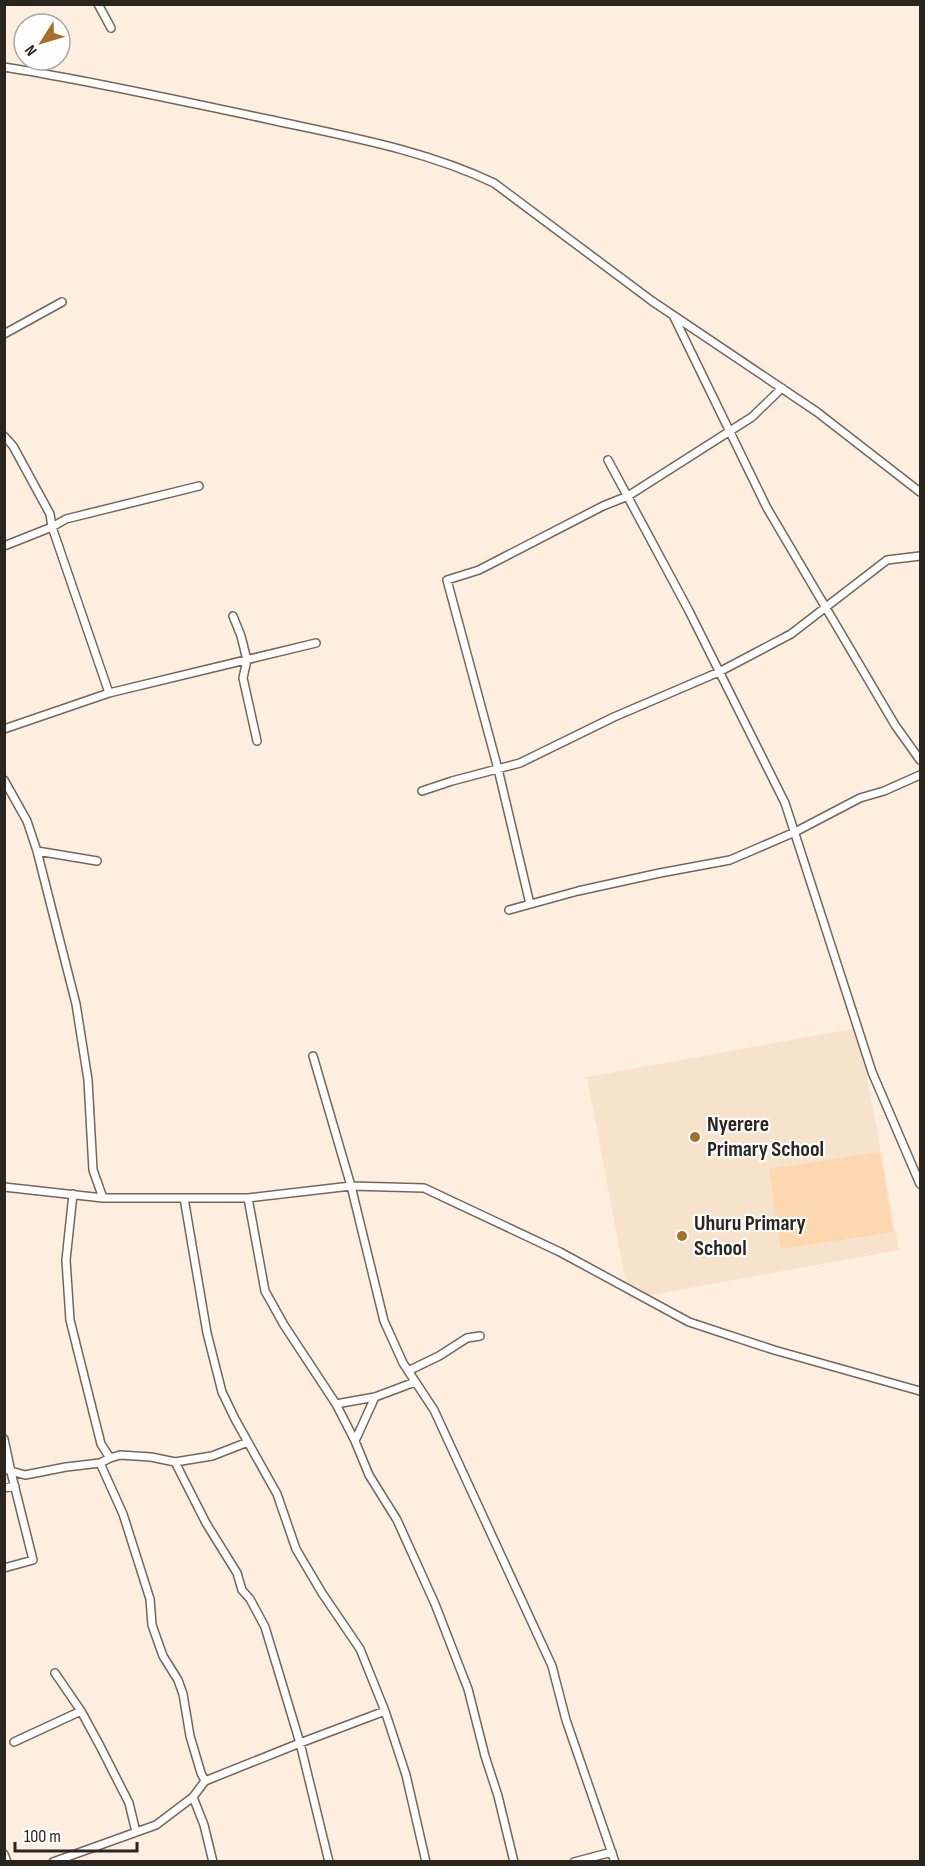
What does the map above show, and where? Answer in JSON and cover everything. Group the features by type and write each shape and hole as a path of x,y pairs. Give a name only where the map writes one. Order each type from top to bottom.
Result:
{"street":[{"path":"99,4 111,28"},
{"path":"4,67 74,78 386,145 469,171 494,183 674,316 817,412 921,492"},
{"path":"4,334 62,302"},
{"path":"674,316 767,508 895,725 921,760"},
{"path":"530,904 498,769 447,580 479,570 603,506 628,496 752,417 782,388"},
{"path":"4,436 12,446 50,514 52,527 109,693"},
{"path":"608,460 689,610 785,803 872,1072 921,1184"},
{"path":"4,546 66,519 199,486"},
{"path":"422,790 520,763 614,717 719,672 791,634 887,560 921,556"},
{"path":"233,616 242,636 248,660 243,678 257,741"},
{"path":"4,729 109,693 316,643"},
{"path":"509,910 578,891 730,860 795,832 860,798 884,791 921,775"},
{"path":"4,780 27,821 38,851 76,1004 88,1080 93,1170 104,1198"},
{"path":"38,851 97,861"},
{"path":"313,1056 351,1186 384,1321 408,1371 434,1410 552,1666 566,1720 615,1862"},
{"path":"4,1187 104,1198 248,1198 351,1186 424,1188 560,1252 689,1322 774,1350 921,1391"},
{"path":"73,1194 66,1260 70,1320 101,1444 110,1458"},
{"path":"184,1198 207,1333 222,1392 278,1494 296,1549 322,1593 360,1649 385,1711 406,1775 426,1862"},
{"path":"248,1198 265,1292 336,1404 369,1475 397,1520 435,1605 468,1689 514,1862"},
{"path":"408,1371 439,1356 467,1338 480,1336"},
{"path":"336,1404 375,1397 416,1382"},
{"path":"355,1441 375,1397"},
{"path":"4,1439 8,1470 15,1486 33,1560 4,1568"},
{"path":"8,1470 25,1475 100,1463 120,1455 151,1457 176,1462 212,1456 248,1442"},
{"path":"176,1462 206,1523 237,1573 242,1590 250,1599 264,1627 300,1743 329,1862"},
{"path":"100,1463 123,1514 150,1599 152,1625 163,1656 178,1680 183,1694 190,1736 201,1773 206,1781"},
{"path":"4,1488 15,1486"},
{"path":"56,1673 81,1711 129,1803 136,1832"},
{"path":"14,1742 81,1711"},
{"path":"53,1862 156,1825 193,1797 206,1781 385,1711"},
{"path":"193,1797 204,1825 213,1862"},
{"path":"574,1862 612,1852"},
{"path":"4,1854 7,1862"}],"shaded area":[{"path":"858,1028 899,1250 629,1299 587,1077"},
{"path":"880,1152 893,1232 781,1249 769,1169"}],"place":[{"name":"Nyerere Primary School","path":"695,1137"},
{"name":"Uhuru Primary School","path":"682,1236"}]}
